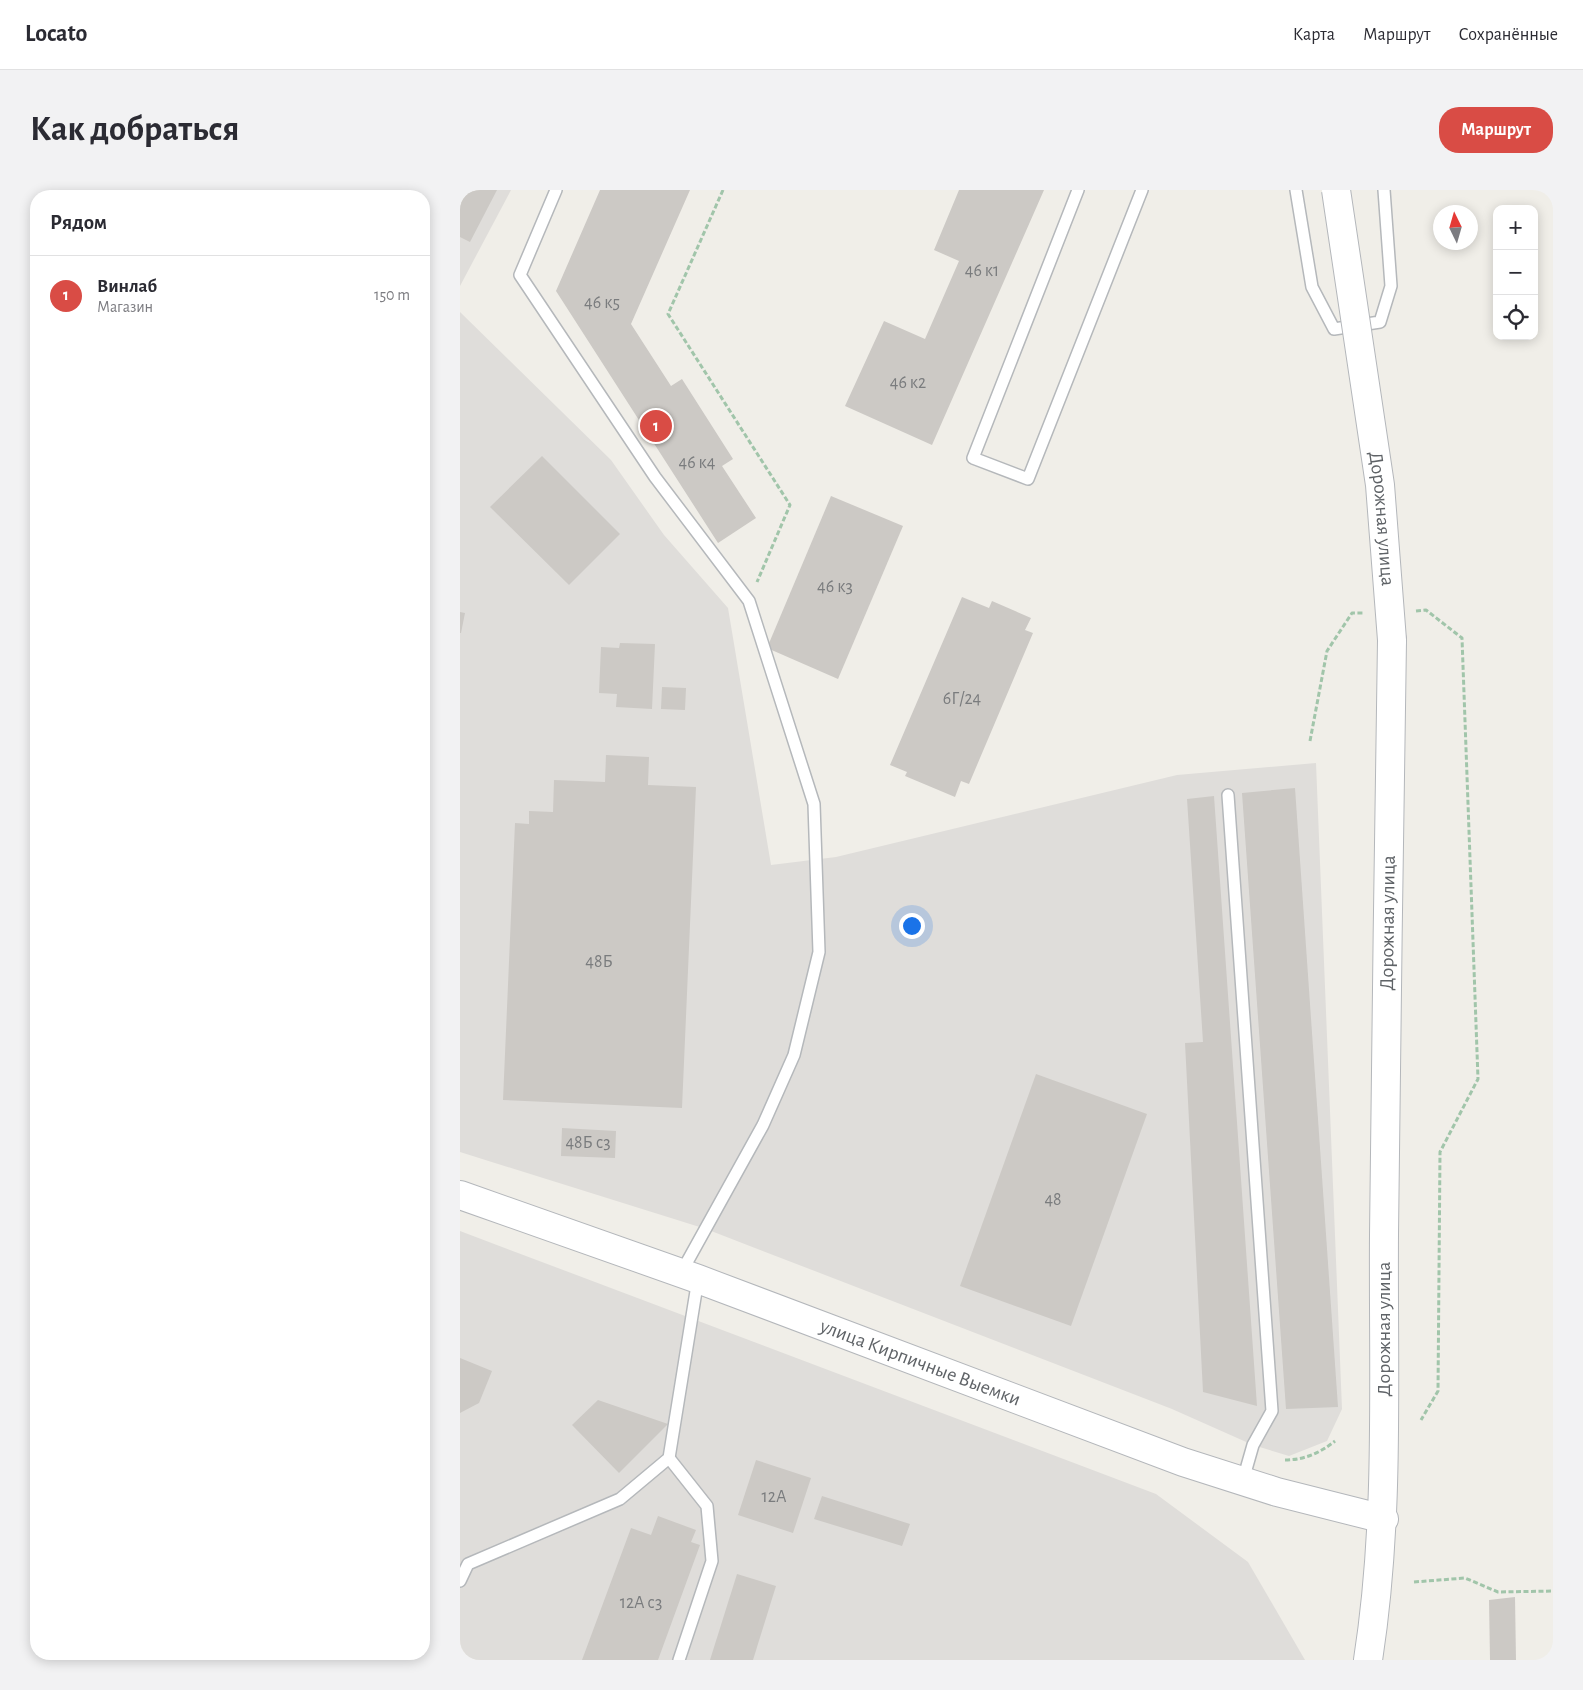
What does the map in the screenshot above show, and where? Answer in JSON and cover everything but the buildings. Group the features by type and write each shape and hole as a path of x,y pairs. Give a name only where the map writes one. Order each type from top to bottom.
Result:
{"main road":[{"name":"Дорожная улица","path":"1336,190 1380,485 1392,640 1384,1234 1384,1519 1378,1596 1368,1660"},
{"name":"улица Кирпичные Выемки","path":"460,1195 689,1276 1182,1462 1277,1492 1384,1519"}],"lane":[{"path":"460,1581 468,1564 620,1499 669,1458 689,1276 764,1124 794,1055 819,952 814,804 749,601 656,477 520,275 556,190"},
{"path":"1078,190 974,458 1028,479 1142,190"},
{"path":"1296,190 1312,287 1334,329 1380,322 1391,286 1384,190"},
{"path":"1228,795 1272,1411 1254,1445 1243,1480"},
{"path":"669,1458 707,1506 712,1561 679,1660"}],"path":[{"path":"723,190 668,314 790,505 749,601"},
{"path":"1408,611 1426,610 1462,638 1478,1079 1440,1152 1438,1391 1421,1420"},
{"path":"1310,741 1327,651 1352,614 1370,613"},
{"path":"1285,1460 1297,1460 1310,1456 1334,1441"},
{"path":"1414,1582 1465,1578 1498,1592 1553,1591"}],"shaded area":[{"path":"460,190 511,190 460,286"},
{"path":"460,312 611,460 664,535 728,608 771,865 836,857 1177,775 1316,763 1342,1409 1327,1441 1289,1456 1253,1445 1172,1409 706,1229 460,1152"},
{"path":"460,1231 1156,1494 1248,1562 1305,1660 460,1660"}],"place":[{"name":"Винлаб","path":"656,426"}]}
